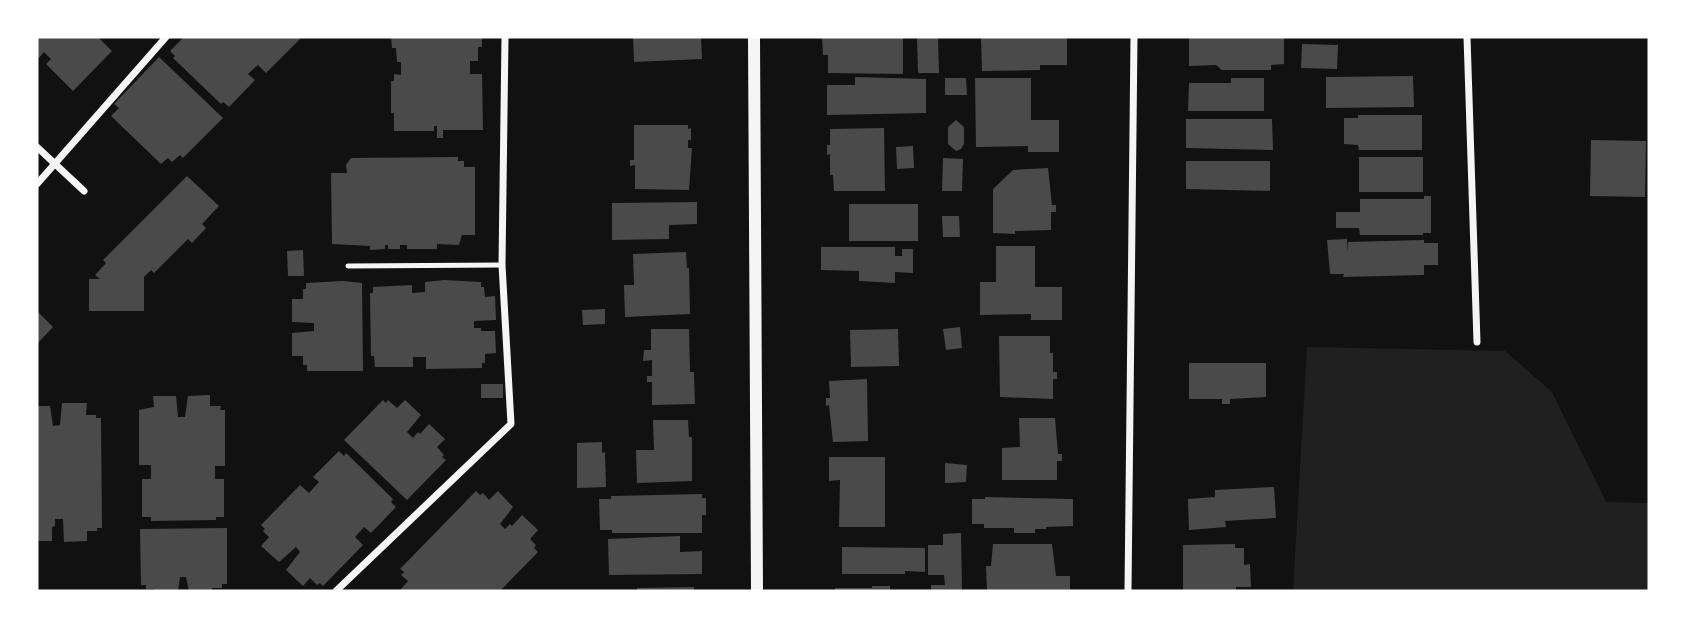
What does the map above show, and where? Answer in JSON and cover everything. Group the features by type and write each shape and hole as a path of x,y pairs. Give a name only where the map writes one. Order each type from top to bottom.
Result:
{"street":[{"path":"37,184 166,37"},
{"path":"336,591 511,424 502,265 505,37"},
{"path":"754,37 757,591"},
{"path":"1128,591 1134,37"},
{"path":"1467,37 1477,342"},
{"path":"37,147 84,191"}],"lane":[{"path":"348,266 502,265"}],"shaded area":[{"path":"1307,347 1505,351 1552,392 1606,502 1649,503 1649,591 1293,591"}],"building":[{"path":"37,37 98,37 112,51 73,91 46,64 51,59 44,52 39,58 37,56"},
{"path":"184,37 302,37 266,73 258,65 248,74 255,80 229,107 223,102 221,104 173,58 175,56 170,51"},
{"path":"391,37 482,37 482,47 478,47 478,61 470,61 470,74 482,74 483,130 443,130 443,138 437,138 437,126 434,126 434,131 394,131 391,81 394,81 394,74 401,75 401,62 397,62 396,48 392,48"},
{"path":"633,37 701,37 702,59 634,62"},
{"path":"822,37 903,37 903,74 828,73 828,55 823,55"},
{"path":"917,37 938,37 939,73 918,73"},
{"path":"981,37 1067,37 1067,65 1040,65 1040,70 982,71"},
{"path":"1189,37 1284,37 1284,64 1271,65 1271,70 1222,70 1216,65 1189,66"},
{"path":"1302,44 1338,45 1337,69 1301,68"},
{"path":"159,57 223,118 183,158 180,155 172,162 168,158 161,164 111,116 119,108 114,104"},
{"path":"1413,76 1414,107 1326,108 1326,77"},
{"path":"855,77 926,79 926,113 827,115 827,85 855,85"},
{"path":"945,78 966,78 967,95 945,95"},
{"path":"975,78 1031,78 1031,120 1059,120 1059,152 1028,152 1028,146 976,147"},
{"path":"1231,78 1264,78 1264,111 1188,111 1189,83 1231,83"},
{"path":"1358,115 1422,115 1422,150 1359,150 1358,145 1344,144 1344,118 1358,118"},
{"path":"1186,119 1272,119 1273,150 1186,148"},
{"path":"956,120 964,127 964,144 956,151 948,144 948,127"},
{"path":"634,125 688,125 688,129 691,128 691,140 688,140 688,148 692,148 689,190 635,189 635,165 630,166 630,160 634,160"},
{"path":"884,128 885,191 834,191 833,175 830,175 830,154 827,155 830,129"},
{"path":"1591,140 1646,141 1645,197 1590,196"},
{"path":"913,146 914,168 897,169 896,147"},
{"path":"458,157 458,161 464,161 464,167 475,167 475,235 462,235 459,245 437,244 437,249 407,249 407,245 400,245 400,249 388,249 388,245 385,245 385,249 370,250 370,246 332,244 331,173 347,173 346,165 351,158"},
{"path":"1359,157 1423,157 1423,192 1359,192"},
{"path":"943,158 963,159 962,191 942,191"},
{"path":"1186,161 1270,161 1270,191 1186,189"},
{"path":"1048,168 1052,205 1056,205 1056,212 1051,212 1051,230 1015,231 1015,234 993,233 993,189 1013,170"},
{"path":"187,176 219,206 202,224 206,228 192,243 188,239 154,273 151,270 144,277 144,311 89,311 89,279 100,279 95,275 106,263 103,260"},
{"path":"1424,196 1431,196 1431,233 1360,235 1359,228 1336,228 1336,212 1360,212 1360,199 1424,199"},
{"path":"697,202 697,224 669,225 669,239 612,240 612,203"},
{"path":"849,204 918,204 918,241 849,241"},
{"path":"942,216 959,216 960,237 943,237"},
{"path":"1347,239 1347,252 1348,242 1424,240 1424,243 1438,243 1438,265 1424,265 1424,275 1343,277 1344,274 1330,274 1327,240"},
{"path":"996,246 1035,246 1035,287 1062,287 1062,320 1031,320 1031,314 980,315 980,282 996,282"},
{"path":"821,247 895,247 895,256 902,256 902,249 913,249 913,273 895,272 895,283 859,281 859,271 821,270"},
{"path":"303,250 304,276 288,276 287,251"},
{"path":"686,252 690,314 625,317 624,285 634,285 633,254"},
{"path":"425,282 481,282 485,297 495,296 496,320 474,321 474,328 495,331 496,353 485,354 482,368 426,369 426,357 413,357 413,367 375,367 374,356 371,356 370,293 373,293 373,287 412,285 412,293 425,292"},
{"path":"306,283 362,283 363,371 307,371 307,365 303,365 303,356 292,356 292,333 314,331 314,323 292,322 292,299 303,299"},
{"path":"605,309 605,324 583,325 582,310"},
{"path":"37,311 53,327 37,344"},
{"path":"960,327 962,348 946,350 943,329"},
{"path":"651,329 689,329 690,372 694,372 695,404 652,405 652,382 647,382 647,376 652,376 652,360 643,361 644,350 651,350"},
{"path":"898,329 899,366 851,367 850,330"},
{"path":"999,336 1050,336 1053,372 1057,372 1057,379 1053,379 1053,399 1000,397"},
{"path":"1189,363 1266,363 1266,397 1230,399 1230,404 1222,404 1222,399 1189,399"},
{"path":"867,379 868,441 833,442 829,405 826,406 826,398 830,398 829,381"},
{"path":"481,384 503,384 503,398 481,398"},
{"path":"210,395 210,406 221,406 220,410 225,410 225,466 215,466 215,479 224,479 224,517 216,517 216,520 151,521 151,517 142,517 142,479 151,479 151,465 139,465 139,410 154,407 153,396 176,396 178,417 185,417 188,396"},
{"path":"383,400 386,403 388,400 397,408 405,400 421,415 407,432 413,438 429,424 445,439 437,447 446,460 407,500 344,440"},
{"path":"62,403 87,403 86,415 101,418 102,528 87,531 87,541 64,542 63,519 55,519 52,541 37,541 37,406 50,406 53,426 60,425"},
{"path":"1019,418 1055,418 1058,454 1062,454 1062,461 1057,461 1057,480 1002,480 1002,448 1020,447"},
{"path":"653,420 688,420 689,437 692,437 692,481 637,483 636,450 654,450"},
{"path":"602,442 602,453 605,452 606,487 577,488 577,443"},
{"path":"339,451 344,456 346,453 393,499 391,502 396,507 371,533 364,527 355,537 363,545 323,586 320,583 317,585 310,578 303,586 286,570 300,552 296,547 279,562 261,546 269,537 261,525 300,485 309,493 319,482 313,477"},
{"path":"829,457 885,457 885,527 839,527 840,480 829,481"},
{"path":"945,463 967,465 966,482 945,483"},
{"path":"1274,487 1276,518 1225,521 1226,527 1189,530 1188,499 1215,497 1215,490"},
{"path":"476,491 480,495 483,493 489,500 498,491 513,507 500,524 505,529 510,524 512,526 522,515 538,530 530,539 538,552 500,591 403,591 401,589 408,581 401,575 404,572 400,569"},
{"path":"702,494 702,498 706,498 706,515 702,515 702,533 612,533 612,530 600,530 599,499 611,499 611,496"},
{"path":"972,499 1073,499 1073,526 1035,529 1035,533 1014,533 1014,528 984,528 984,524 972,524"},
{"path":"227,528 227,584 222,584 222,588 189,591 186,577 180,577 178,591 155,591 141,585 140,529"},
{"path":"961,533 962,591 931,591 931,585 945,585 944,575 928,575 928,545 943,545 943,534"},
{"path":"680,536 680,552 702,551 702,574 609,575 608,539"},
{"path":"993,544 1052,544 1056,576 1070,576 1070,591 987,591 986,566 991,566"},
{"path":"1235,544 1235,548 1244,548 1244,565 1250,564 1251,587 1236,587 1236,591 1183,591 1183,545"},
{"path":"842,547 925,548 925,572 842,574"},
{"path":"890,586 890,591 835,591 835,588"},
{"path":"694,587 694,591 637,591 637,588"}]}
